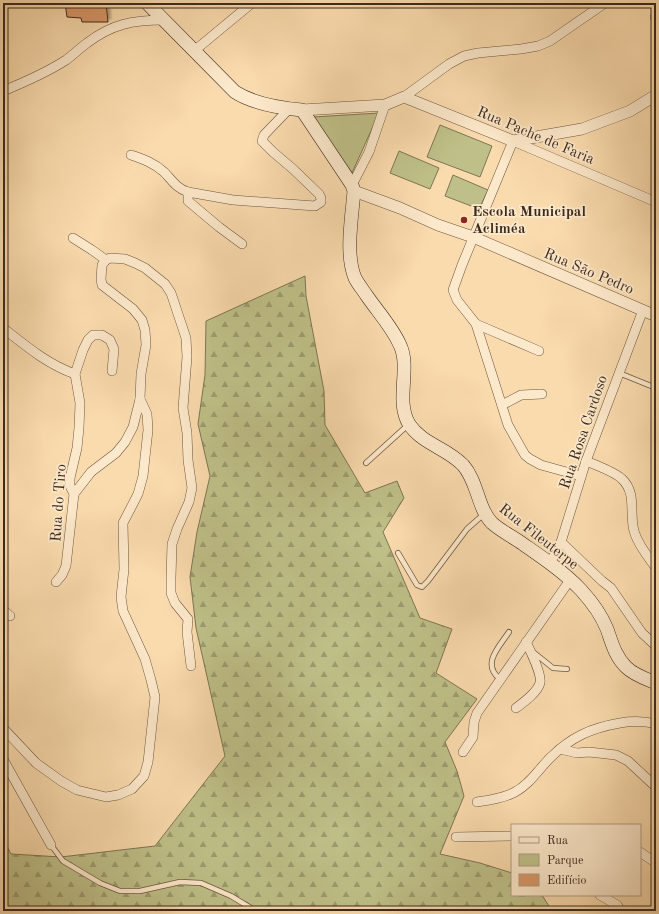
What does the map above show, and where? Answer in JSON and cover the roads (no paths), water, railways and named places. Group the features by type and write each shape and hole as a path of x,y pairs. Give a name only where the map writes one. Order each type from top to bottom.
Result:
{"main road":[{"path":"147,3 235,92 249,100 289,109 302,110 353,188"},
{"name":"Rua Fileuterpe","path":"353,188 350,236 352,269 360,288 394,332 401,346 404,357 404,412 410,424 420,436 451,454 463,466 472,479 484,514 493,524 550,563 581,590 598,611 607,629 616,654 625,666 632,672 656,683"}],"street":[{"path":"194,51 252,3"},
{"path":"302,110 385,105 404,97 449,64 464,56 478,53 521,49 538,46 550,41 605,3"},
{"path":"3,91 47,72 104,31 139,20 164,20"},
{"path":"581,476 541,465 525,455 508,424 476,324 457,300 453,290 513,141 582,129 630,111 656,95"},
{"name":"Rua Pache de Faria","path":"404,97 513,141 656,202"},
{"path":"353,188 369,152 385,105"},
{"path":"130,155 148,161 156,166 164,172 173,184 181,190 188,192 233,200 308,206 319,205 321,198 319,194 262,141 264,135 289,109"},
{"name":"Rua São Pedro","path":"353,188 656,316"},
{"path":"188,192 188,201 242,244"},
{"path":"73,238 106,260"},
{"path":"74,494 91,472 116,452 125,442 133,427 140,399 141,374 146,345 145,330 142,320 133,309 102,285 100,272 102,265 106,260 110,258 125,259 145,268 165,284 171,292 186,338 187,356 183,408 192,488 189,502 176,529 172,544 171,593 175,602 188,619 187,632 191,666"},
{"name":"Rua Rosa Cardoso","path":"550,563 561,542 586,461 643,310"},
{"path":"476,324 539,350"},
{"path":"3,328 45,361 60,369 75,374"},
{"name":"Rua do Tiro","path":"56,582 62,575 66,566 74,494 70,486 70,478 78,441 80,403 75,374 83,350 88,340 93,335 102,335 110,340 114,349 112,371"},
{"path":"502,405 520,395 542,394"},
{"path":"3,728 36,763 61,781 77,790 106,797 118,795 132,789 144,776 148,762 155,697 144,659 123,611 121,597 124,569 123,523 138,494 143,476 148,430 148,414 140,399"},
{"path":"586,461 621,478 630,489 632,522 635,535 656,568"},
{"path":"561,542 611,588 642,633 656,646"},
{"path":"463,752 473,737 474,722 477,713 500,679 528,646 570,580"},
{"path":"516,708 529,697 540,682 539,675 528,646"},
{"path":"477,802 501,797 515,792 528,783 560,749 584,733 605,726 632,721 656,724"},
{"path":"560,749 577,753 589,752 616,755 628,761 656,787"},
{"path":"3,759 51,845"},
{"path":"456,837 511,836"},
{"path":"641,853 656,864"},
{"path":"602,896 617,905 621,911"}],"lane":[{"path":"619,373 656,388"},
{"path":"366,463 410,424"},
{"path":"398,553 417,585 422,587 428,582 467,529 484,514"},
{"path":"500,679 491,669 491,661 509,632"},
{"path":"528,646 553,668 567,669"},
{"path":"51,845 63,861 69,865 100,883 120,891 140,891 180,882 201,883 231,896 256,911"}],"place":[{"name":"Escola Municipal Acliméa","path":"464,220"}]}
